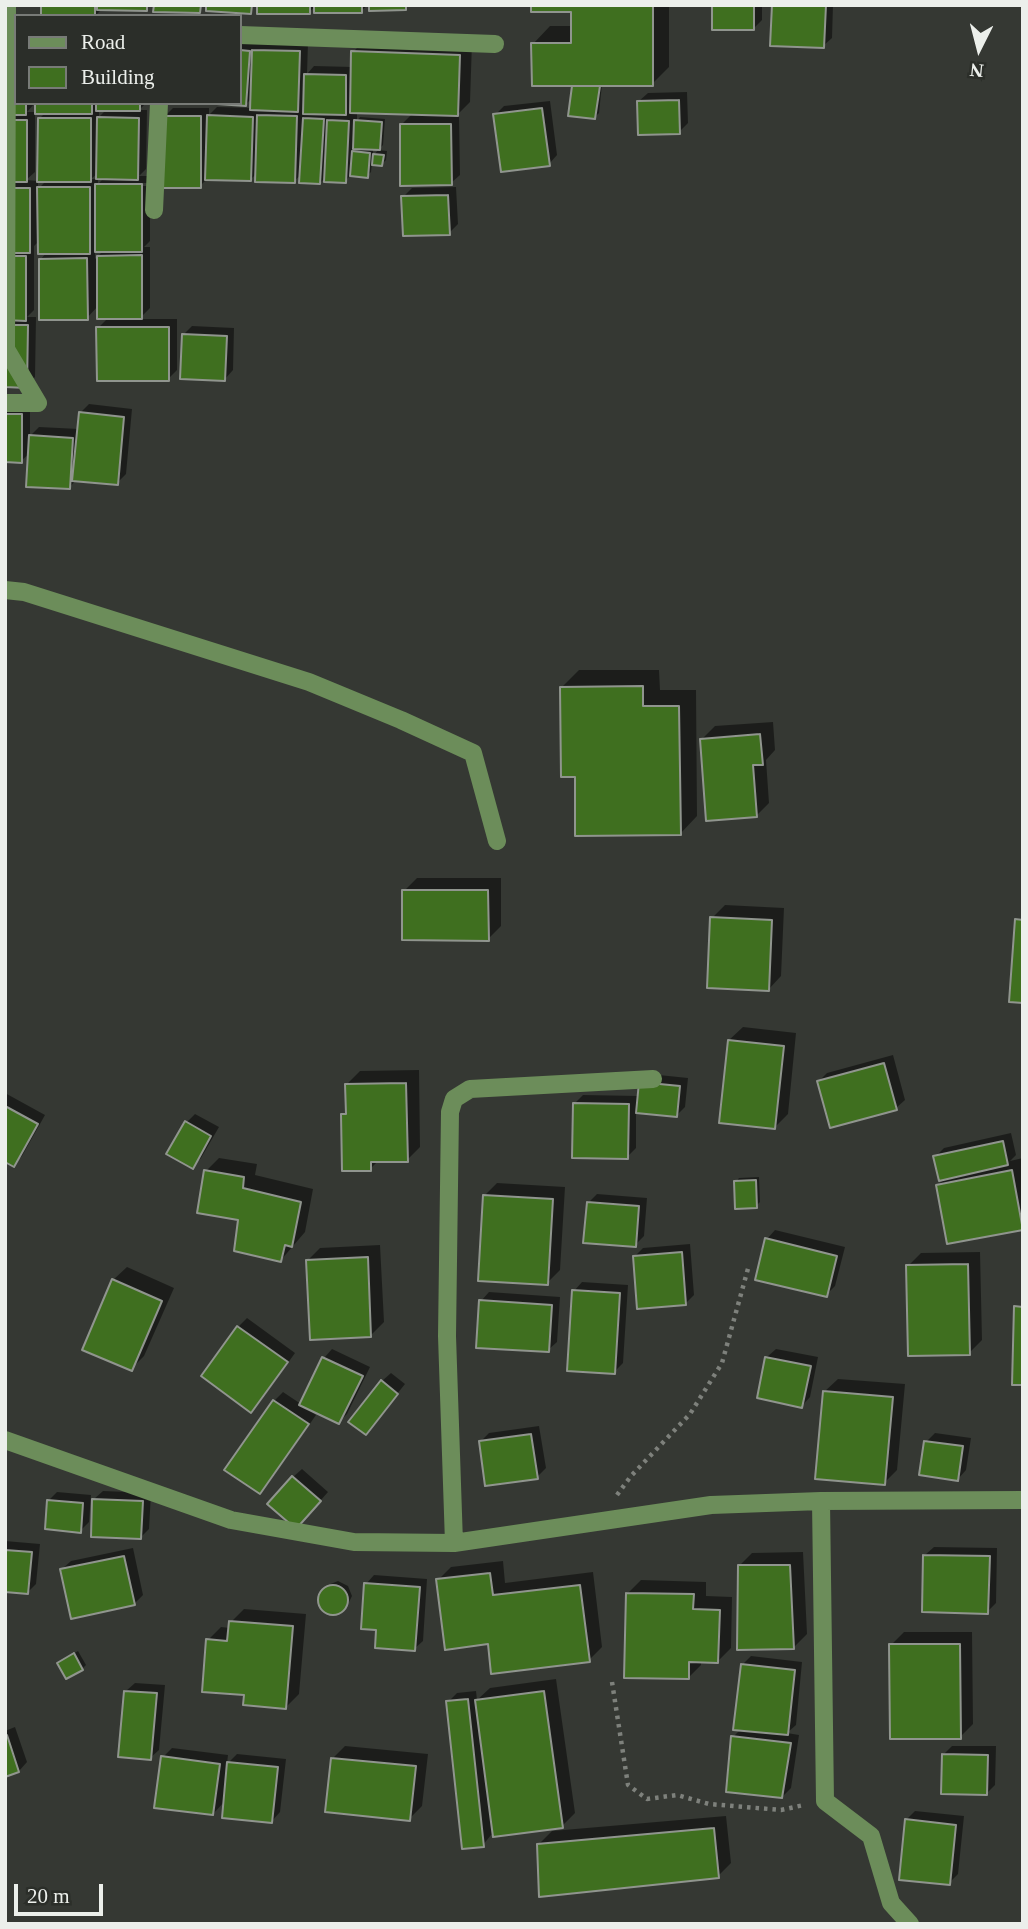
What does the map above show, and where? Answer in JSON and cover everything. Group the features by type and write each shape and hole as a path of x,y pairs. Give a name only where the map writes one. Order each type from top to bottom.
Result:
{"street":[{"path":"5,403 38,403 6,349 7,5"},
{"path":"242,35 495,44"},
{"path":"154,211 159,105"},
{"path":"5,590 24,592 309,682 401,720 473,754 498,841"},
{"path":"454,1543 447,1336 450,1112 454,1099 470,1090 653,1079"},
{"path":"5,1440 231,1520 354,1542 454,1543 711,1505 821,1501 1023,1500"},
{"path":"821,1501 825,1801 871,1836 891,1903 910,1924"}],"path":[{"path":"597,1521 631,1476 690,1414 722,1363 749,1265"},
{"path":"612,1682 628,1785 647,1799 677,1795 709,1804 781,1810 825,1801"}],"building":[{"path":"41,5 95,5 95,14 41,14"},
{"path":"97,5 147,5 147,11 97,10"},
{"path":"154,5 201,5 200,13 153,12"},
{"path":"206,5 252,5 251,14 206,11"},
{"path":"257,5 310,5 310,14 257,14"},
{"path":"314,5 362,5 362,13 314,13"},
{"path":"369,5 406,5 406,10 369,11"},
{"path":"531,5 653,5 653,86 532,86 531,43 571,43 571,12 531,12"},
{"path":"712,5 754,5 754,30 712,30"},
{"path":"772,5 826,5 824,48 770,46"},
{"path":"5,44 14,44 14,105 26,105 26,115 5,115"},
{"path":"242,50 250,51 246,106 231,105 242,105"},
{"path":"252,50 300,51 298,112 250,110"},
{"path":"351,51 460,55 458,116 350,113"},
{"path":"304,74 346,75 346,115 303,114"},
{"path":"572,86 600,86 595,119 568,116"},
{"path":"679,100 680,134 638,135 637,101"},
{"path":"35,105 92,105 92,114 35,114"},
{"path":"96,105 140,105 140,111 96,111"},
{"path":"542,108 550,166 501,172 493,114"},
{"path":"207,115 253,117 251,181 205,180"},
{"path":"257,115 297,116 295,183 255,182"},
{"path":"162,116 201,116 201,188 162,188"},
{"path":"97,117 139,118 138,180 96,179"},
{"path":"38,118 91,118 91,182 37,182"},
{"path":"303,118 324,119 320,184 299,183"},
{"path":"5,120 27,120 27,182 5,182"},
{"path":"327,120 349,121 346,183 324,182"},
{"path":"354,120 382,122 380,150 353,149"},
{"path":"400,124 451,124 452,185 400,186"},
{"path":"352,151 370,153 368,178 350,176"},
{"path":"373,154 384,155 382,166 372,165"},
{"path":"95,184 142,184 142,252 95,252"},
{"path":"37,187 90,187 90,254 38,254"},
{"path":"5,188 30,188 30,253 5,253"},
{"path":"448,195 450,235 403,236 401,196"},
{"path":"142,255 142,319 97,319 97,256"},
{"path":"5,256 26,256 26,321 5,320"},
{"path":"87,258 88,320 39,320 39,259"},
{"path":"5,325 28,325 27,388 5,387"},
{"path":"96,327 169,327 169,381 97,381"},
{"path":"182,334 227,336 225,381 180,379"},
{"path":"79,412 124,417 118,485 72,481"},
{"path":"5,414 22,414 22,463 5,462"},
{"path":"29,435 73,438 70,489 26,487"},
{"path":"643,686 643,706 679,706 681,835 575,836 575,777 561,777 560,687"},
{"path":"760,734 763,765 753,765 757,817 706,821 700,739"},
{"path":"402,890 488,890 489,941 402,940"},
{"path":"710,917 772,920 769,991 707,988"},
{"path":"1015,919 1023,920 1023,1003 1009,1002"},
{"path":"728,1040 784,1046 775,1129 719,1123"},
{"path":"884,1063 897,1110 830,1128 817,1081"},
{"path":"639,1082 680,1086 677,1117 636,1113"},
{"path":"406,1083 408,1162 371,1162 371,1171 342,1171 341,1114 346,1114 345,1084"},
{"path":"573,1103 629,1104 628,1159 572,1158"},
{"path":"5,1106 38,1124 14,1167 5,1162"},
{"path":"185,1121 211,1136 193,1169 166,1154"},
{"path":"1003,1141 1008,1165 939,1181 933,1156"},
{"path":"204,1170 244,1177 243,1188 301,1202 292,1247 285,1245 281,1262 234,1251 238,1220 197,1213"},
{"path":"1012,1170 1023,1230 947,1244 936,1185"},
{"path":"756,1180 757,1208 735,1209 734,1181"},
{"path":"483,1195 553,1199 548,1285 478,1281"},
{"path":"587,1202 639,1206 636,1247 583,1243"},
{"path":"765,1238 837,1256 827,1297 755,1280"},
{"path":"682,1252 686,1305 637,1309 633,1256"},
{"path":"368,1257 371,1337 310,1340 306,1260"},
{"path":"968,1264 970,1355 908,1356 906,1265"},
{"path":"112,1279 162,1301 132,1371 82,1350"},
{"path":"572,1290 620,1293 615,1374 567,1371"},
{"path":"479,1300 552,1305 549,1352 476,1348"},
{"path":"1014,1306 1023,1307 1023,1385 1012,1385"},
{"path":"237,1326 288,1362 251,1413 201,1376"},
{"path":"322,1357 363,1376 339,1424 299,1405"},
{"path":"765,1357 811,1366 802,1408 757,1398"},
{"path":"381,1380 398,1394 366,1435 348,1422"},
{"path":"823,1391 893,1397 885,1485 815,1479"},
{"path":"273,1400 309,1424 260,1494 224,1470"},
{"path":"531,1434 538,1479 485,1486 479,1441"},
{"path":"924,1441 963,1446 958,1481 919,1475"},
{"path":"292,1476 321,1501 296,1529 267,1504"},
{"path":"92,1499 143,1501 141,1539 91,1537"},
{"path":"47,1500 83,1503 81,1533 45,1529"},
{"path":"5,1550 32,1552 28,1594 5,1592"},
{"path":"923,1555 990,1556 988,1614 922,1612"},
{"path":"124,1556 135,1605 71,1619 60,1569"},
{"path":"738,1565 790,1565 794,1649 737,1650"},
{"path":"490,1573 493,1595 580,1585 590,1662 491,1674 488,1644 445,1650 436,1579"},
{"path":"364,1583 420,1587 415,1651 375,1648 376,1630 361,1629"},
{"path":"333,1585 344,1589 348,1600 344,1611 333,1615 322,1611 318,1600 322,1589"},
{"path":"626,1593 694,1594 693,1609 720,1610 718,1663 689,1662 689,1679 624,1678"},
{"path":"229,1621 293,1626 286,1709 243,1705 244,1695 202,1692 206,1639 227,1641"},
{"path":"889,1644 960,1644 961,1739 890,1739"},
{"path":"74,1653 83,1670 66,1679 57,1663"},
{"path":"741,1664 795,1670 788,1735 733,1730"},
{"path":"124,1691 157,1693 151,1760 118,1757"},
{"path":"544,1691 563,1828 493,1837 475,1700"},
{"path":"468,1699 484,1847 462,1849 446,1701"},
{"path":"5,1735 19,1772 5,1777"},
{"path":"731,1736 791,1743 782,1798 726,1792"},
{"path":"942,1754 988,1755 987,1795 941,1794"},
{"path":"161,1756 220,1764 213,1815 154,1808"},
{"path":"331,1758 416,1766 410,1821 325,1812"},
{"path":"227,1762 278,1767 272,1823 222,1818"},
{"path":"905,1819 956,1825 950,1885 899,1880"},
{"path":"714,1828 719,1878 539,1897 537,1844"}]}
